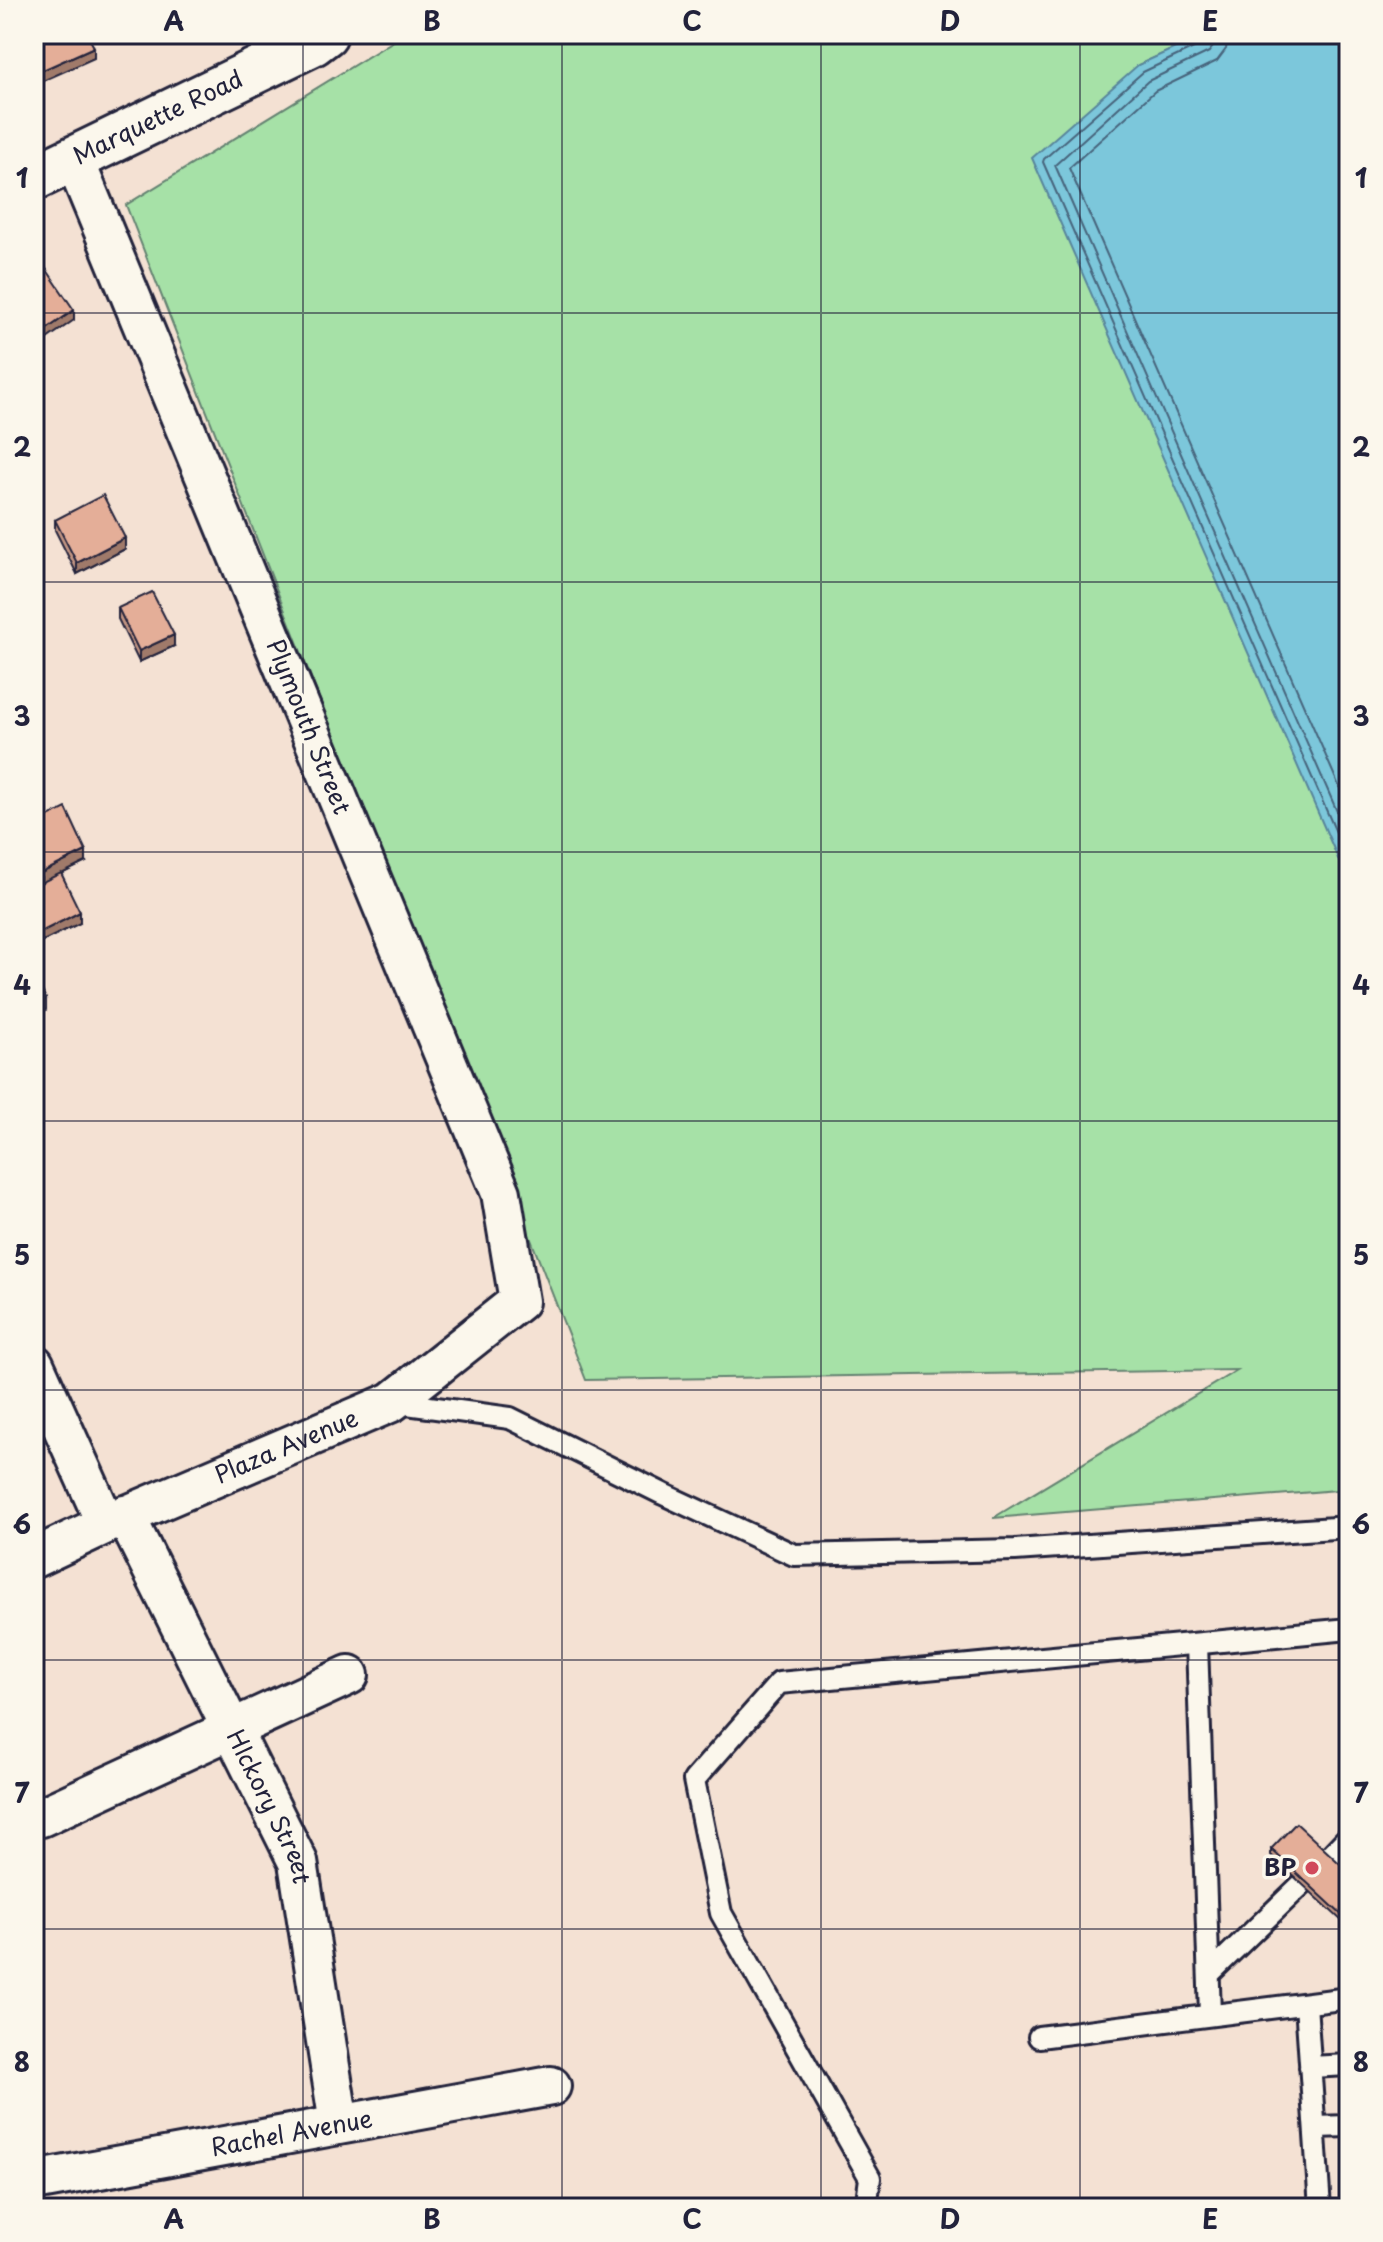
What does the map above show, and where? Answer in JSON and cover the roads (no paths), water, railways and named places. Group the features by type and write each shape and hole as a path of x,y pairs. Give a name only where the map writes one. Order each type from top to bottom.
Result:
{"street":[{"name":"Marquette Road","path":"34,178 313,43 325,34"},
{"name":"Plymouth Street","path":"74,159 501,1193 519,1301"},
{"name":"Plaza Avenue","path":"34,1558 392,1402 519,1301"},
{"path":"34,1364 116,1520"},
{"name":"HIckory Street","path":"116,1520 231,1728 298,1862 339,2124"},
{"path":"41,1817 349,1675"},
{"name":"Rachel Avenue","path":"34,2181 551,2086"}],"lane":[{"path":"392,1402 510,1418 794,1555 1015,1550 1349,1527"},
{"path":"866,2208 870,2178 721,1913 694,1780 779,1683 1349,1629"},
{"path":"1197,1644 1210,2014"},
{"path":"1328,1858 1349,1836"},
{"path":"1209,1974 1302,1884"},
{"path":"1039,2037 1349,1998"},
{"path":"1306,2004 1320,2208"},
{"path":"1310,2067 1349,2065"},
{"path":"1315,2127 1349,2126"}],"water":[{"path":"1206,34 1349,34 1349,871 1343,870 1032,158 1138,65"}],"place":[{"name":"BP","path":"1312,1868"}]}
